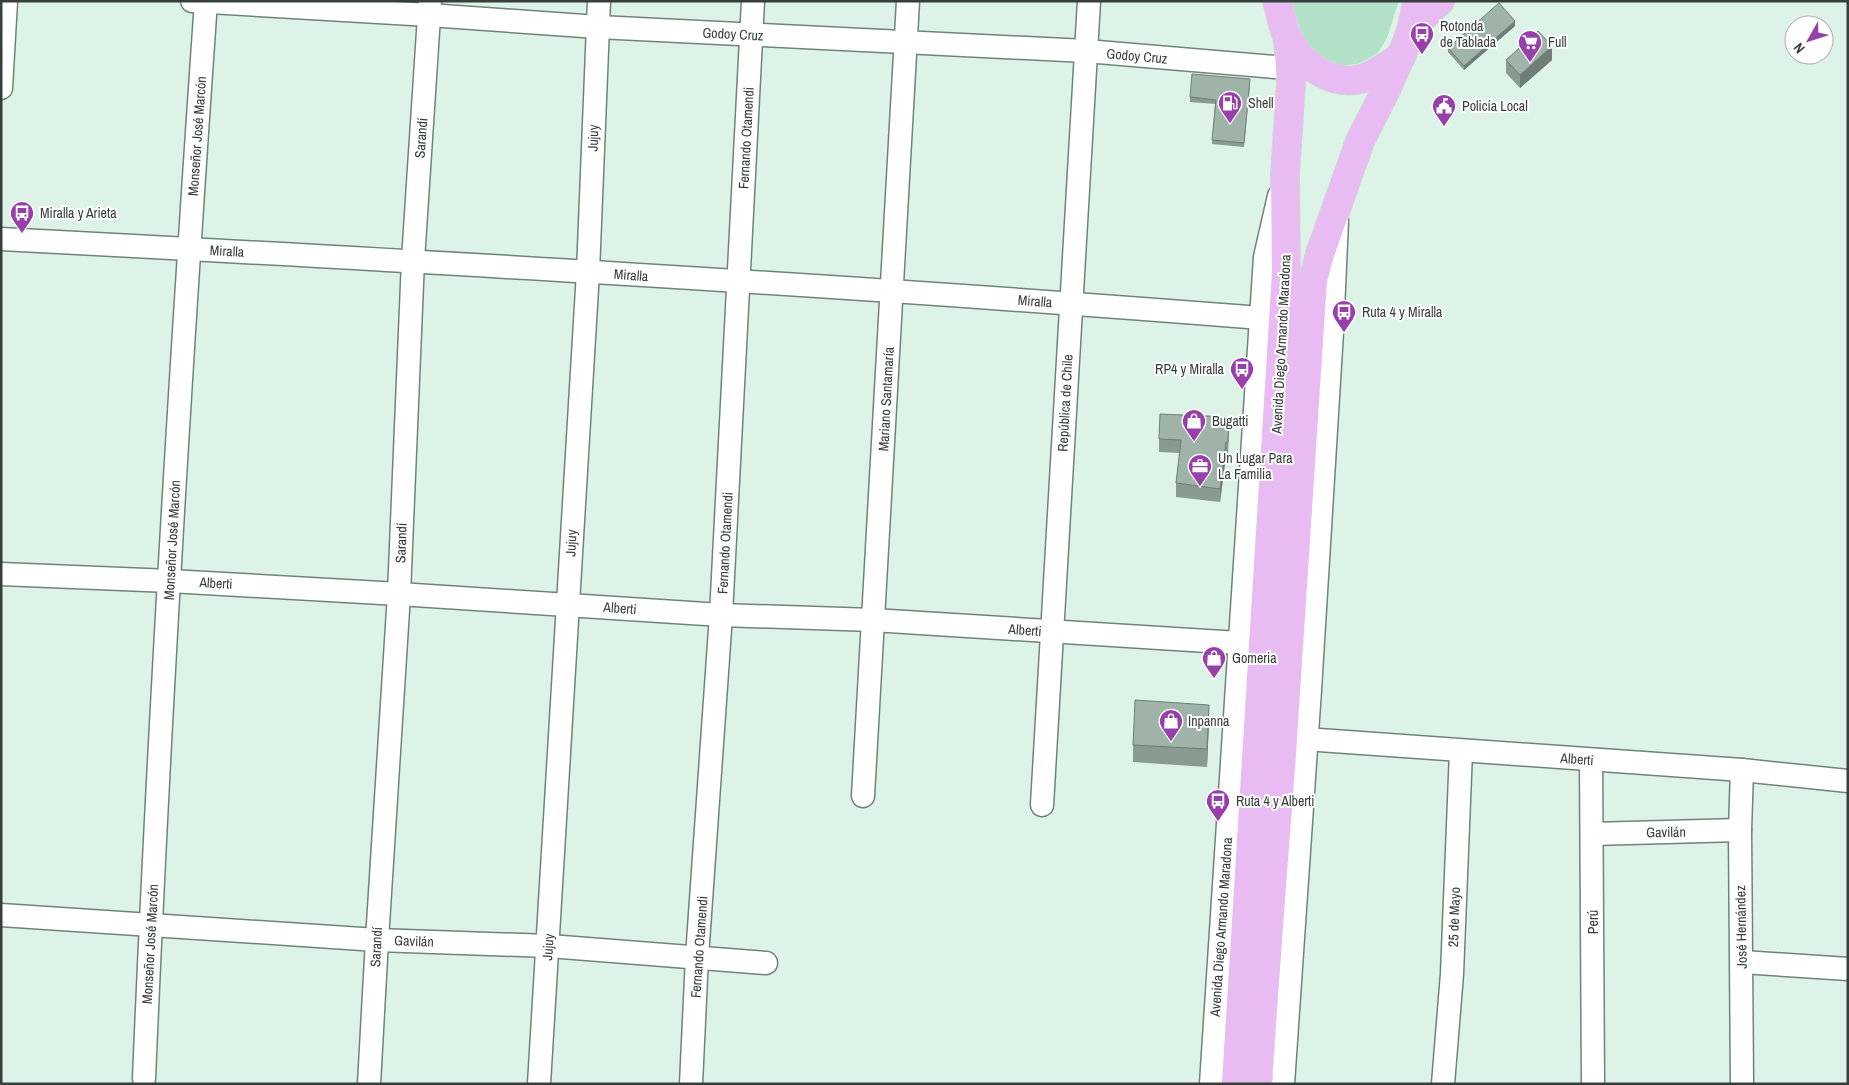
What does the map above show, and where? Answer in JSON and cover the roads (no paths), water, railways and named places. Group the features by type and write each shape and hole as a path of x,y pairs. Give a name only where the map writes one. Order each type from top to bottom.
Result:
{"main road":[{"path":"1257,1 1267,33 1274,67 1286,166"},
{"path":"1277,1 1288,39 1308,63 1318,72 1333,79 1347,80 1364,78 1401,57 1415,14 1440,1"},
{"name":"Avenida Diego Armando Maradona","path":"1236,1084 1286,272 1286,166 1292,84 1288,39"},
{"name":"Avenida Diego Armando Maradona","path":"1257,1084 1282,754 1313,280 1320,254 1360,141 1401,57"}],"street":[{"path":"1,88 6,1"},
{"name":"Jujuy","path":"539,1084 549,946 588,272 600,1"},
{"name":"Fernando Otamendi","path":"691,1084 722,615 753,1"},
{"name":"Mariano Santamaría","path":"863,796 908,1"},
{"name":"República de Chile","path":"1042,805 1089,1"},
{"name":"Godoy Cruz","path":"201,2 430,8 598,27 1086,52 1274,67"},
{"name":"Monseñor José Marcón","path":"144,1079 150,926 201,2"},
{"name":"Sarandí","path":"369,1084 399,594 414,260 430,8"},
{"name":"Avenida Diego Armando Maradona","path":"1211,1084 1265,257 1286,166"},
{"name":"Avenida Diego Armando Maradona","path":"1283,1084 1332,332 1338,202"},
{"name":"Miralla","path":"1,239 414,260 1070,303 1261,318"},
{"name":"Alberti","path":"1,574 399,594 722,615 873,620 1239,643"},
{"name":"Alberti","path":"1306,739 1742,770 1848,781"},
{"name":"25 de Mayo","path":"1443,1084 1452,974 1461,751"},
{"name":"Perú","path":"1591,760 1593,1084"},
{"name":"José Hernández","path":"1742,770 1740,830 1742,1084"},
{"name":"Gavilán","path":"1592,834 1740,830"},
{"name":"Gavilán","path":"1,915 377,940 549,946 766,962"},
{"path":"1742,962 1848,969"}],"place":[{"name":"Rotonda de Tablada","path":"1422,55"},
{"name":"Full","path":"1530,63"},
{"name":"Shell","path":"1230,124"},
{"name":"Policía Local","path":"1444,127"},
{"name":"Miralla y Arieta","path":"22,234"},
{"name":"Ruta 4 y Miralla","path":"1344,333"},
{"name":"RP4 y Miralla","path":"1242,390"},
{"name":"Bugatti","path":"1194,442"},
{"name":"Un Lugar Para La Familia","path":"1200,487"},
{"name":"Gomeria","path":"1214,679"},
{"name":"Inpanna","path":"1171,742"},
{"name":"Ruta 4 y Alberti","path":"1218,822"}]}
